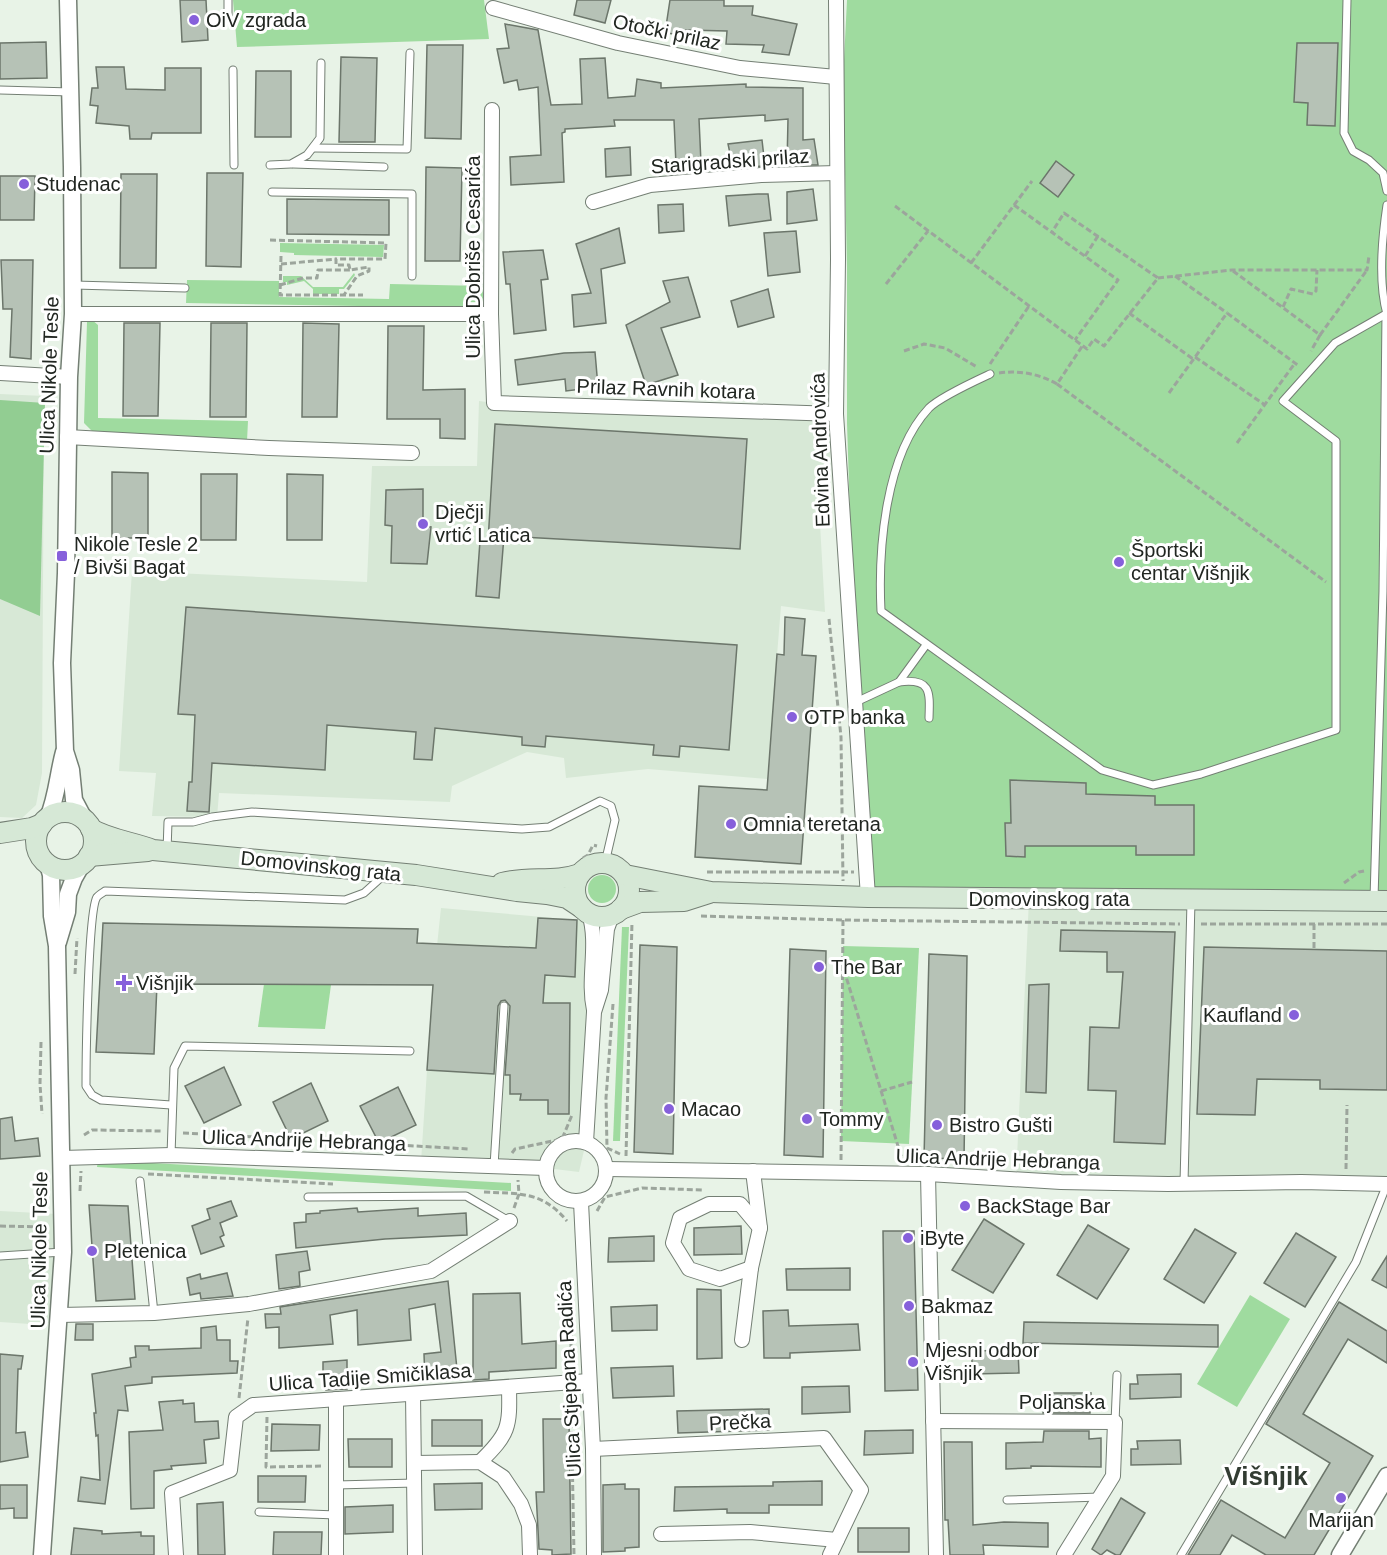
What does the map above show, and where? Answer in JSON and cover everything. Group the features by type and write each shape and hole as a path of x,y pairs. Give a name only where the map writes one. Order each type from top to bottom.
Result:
{"main road":[{"path":"0,834 32,828 57,814 66,812 88,824 93,846 86,860 65,870 0,840"},
{"path":"44,859 37,836 45,821"},
{"name":"Domovinskog rata","path":"88,824 102,835 160,850 416,875 567,898 585,911"},
{"name":"Domovinskog rata","path":"86,860 112,853 141,853 160,850"},
{"path":"607,856 625,875 628,883 628,896 617,912 597,916 585,911 577,900 575,891 580,874 607,856"},
{"name":"Domovinskog rata","path":"488,886 518,878 569,878 580,874"},
{"name":"Domovinskog rata","path":"625,875 711,892 843,897 1381,901"},
{"name":"Domovinskog rata","path":"617,912 640,902 684,901 711,892"}],"street":[{"name":"Ulica Nikole Tesle","path":"69,0 73,314 67,437 66,573 62,663 65,751 71,770 74,800 88,824"},
{"name":"Edvina Androvića","path":"836,0 838,259 836,414 868,897"},
{"name":"Otočki prilaz","path":"493,8 618,43 740,68 836,77"},
{"name":"Ulica Dobriše Cesarića","path":"492,110 491,314 494,403"},
{"name":"Starigradski prilaz","path":"593,202 650,185 761,175 837,173"},
{"path":"73,314 491,314"},
{"path":"0,373 69,377"},
{"name":"Prilaz Ravnih kotara","path":"494,403 836,414"},
{"path":"67,437 412,453"},
{"name":"Ulica Nikole Tesle","path":"45,821 54,805 58,776 65,751"},
{"name":"Ulica Nikole Tesle","path":"42,1555 63,1252 57,946 52,916 51,875 44,859"},
{"name":"Ulica Nikole Tesle","path":"57,946 67,912 68,894 74,878 86,860"},
{"path":"585,911 594,929 590,993 594,1012"},
{"path":"586,1142 594,1012 601,990 607,929 617,912"},
{"path":"568,1142 586,1142 600,1153 607,1169 603,1186 590,1199 572,1202 555,1194 546,1178 546,1168 553,1152 560,1146 568,1142"},
{"name":"Ulica Andrije Hebranga","path":"62,1158 171,1155 546,1168"},
{"name":"Ulica Andrije Hebranga","path":"607,1169 928,1174 1061,1182 1387,1184"},
{"path":"742,1340 751,1268 760,1228 753,1171"},
{"path":"928,1174 936,1555"},
{"name":"Ulica Stjepana Radića","path":"581,1202 593,1449 594,1555"},
{"path":"751,1268 720,1279 689,1269 673,1243 681,1218 709,1204 740,1204 760,1228"},
{"path":"60,1315 154,1313 249,1304 431,1271 510,1221"},
{"name":"Ulica Tadije Smičiklasa","path":"236,1418 252,1405 589,1382"},
{"path":"480,1462 501,1443 510,1422 509,1388"},
{"path":"413,1394 415,1555"},
{"path":"336,1399 336,1555"},
{"path":"176,1555 172,1493 230,1470 236,1418"},
{"name":"Poljanska","path":"933,1421 1115,1422 1113,1476 1064,1555"},
{"name":"Prečka","path":"593,1449 824,1438 861,1490 837,1540"},
{"path":"415,1463 480,1462 503,1477 521,1504 529,1525 530,1555"},
{"path":"1340,1555 1387,1476"},
{"path":"661,1534 750,1532 837,1540 830,1555"}],"lane":[{"path":"212,20 228,17 228,0"},
{"path":"1347,0 1344,133 1353,151 1369,160 1383,173 1387,190"},
{"path":"313,148 407,149 410,53"},
{"path":"291,164 307,155 320,138 321,63"},
{"path":"233,70 234,165"},
{"path":"0,90 71,92"},
{"path":"270,165 384,167"},
{"path":"272,192 412,194 412,276"},
{"path":"1381,901 1387,314 1381,263 1387,205"},
{"path":"73,285 185,288"},
{"path":"990,374 931,406 908,438 892,482 882,542 881,611 1102,770 1153,785 1201,774 1336,730 1336,441 1283,401 1335,343 1387,314"},
{"path":"899,682 926,645"},
{"path":"856,702 899,682 911,680 922,682 930,696 929,718"},
{"path":"160,850 168,822 193,822 252,812 522,829 549,826 600,801 610,806 615,820 607,856"},
{"path":"171,1105 100,1100 92,1095 86,1086 90,958 97,896 105,891 345,900 364,893 386,873"},
{"path":"1184,1183 1191,900"},
{"path":"494,1166 504,1006"},
{"path":"171,1155 174,1068 185,1046 410,1051"},
{"path":"140,1181 154,1313"},
{"path":"1181,1555 1356,1262 1387,1184"},
{"path":"308,1197 466,1196 510,1221"},
{"path":"0,1256 63,1252"},
{"path":"1115,1422 1117,1375"},
{"path":"336,1485 415,1483"},
{"path":"1007,1500 1100,1497"},
{"path":"259,1512 336,1515"}],"path":[{"path":"971,263 1032,181"},
{"path":"1014,205 1118,280 1075,340"},
{"path":"895,206 1087,349 1094,339 1104,346 1158,278 1232,270 1367,270"},
{"path":"1052,232 1064,213 1158,278"},
{"path":"886,284 928,231"},
{"path":"1085,256 1098,236"},
{"path":"270,240 386,243 385,259 336,259 281,264"},
{"path":"1174,275 1302,368 1320,335 1367,270 1370,247"},
{"path":"281,256 280,295 363,295"},
{"path":"336,259 336,265 349,266 350,270"},
{"path":"280,285 303,278 317,278 318,270 350,270 369,267 369,271 357,276 344,295"},
{"path":"1232,270 1320,335"},
{"path":"1283,308 1292,289 1313,294 1316,291 1317,270"},
{"path":"904,351 924,344 945,348 985,372 1029,306"},
{"path":"1129,313 1265,405"},
{"path":"1169,393 1227,313"},
{"path":"1057,384 1083,345"},
{"path":"1237,443 1295,363"},
{"path":"990,374 1041,375 1057,384 1336,590"},
{"path":"828,620 841,737 843,872 841,1173"},
{"path":"593,845 607,856"},
{"path":"706,872 843,872"},
{"path":"699,916 843,920 1387,924"},
{"path":"626,1157 632,921 638,919"},
{"path":"1314,924 1314,949"},
{"path":"843,967 907,1174"},
{"path":"614,994 606,1098 607,1148 626,1157 634,1158"},
{"path":"881,1090 912,1082"},
{"path":"1346,1183 1347,1105"},
{"path":"511,1154 515,1149 562,1139 573,1113"},
{"path":"84,1135 92,1130 171,1132 495,1150"},
{"path":"144,1173 343,1184"},
{"path":"597,1221 597,1212 605,1197 642,1188 710,1190"},
{"path":"484,1192 519,1194 544,1199 567,1220 568,1229"},
{"path":"0,1226 63,1227"},
{"path":"236,1418 249,1304"},
{"path":"571,1328 574,1555"},
{"path":"267,1404 266,1467 336,1466"}],"shaded area":[{"path":"0,394 44,396 42,773 36,805 22,818 0,817"},
{"path":"479,401 836,414 820,524 825,612 781,606 767,779 648,769 566,778 564,758 527,752 452,786 450,802 219,793 217,817 152,816 156,773 119,771 132,571 367,582 372,466 477,466"},
{"path":"1029,899 1387,901 1387,1184 1016,1179"},
{"path":"441,908 577,920 589,913 586,1142 579,1172 546,1168 421,1162 432,993"},
{"path":"0,1211 57,1214 49,1323 0,1322"}],"green space":[{"path":"233,0 484,0 489,39 237,47"},
{"name":"Športski centar Višnjik","path":"847,0 1387,0 1387,901 868,897 856,702 847,423 847,267 843,80"},
{"path":"280,243 384,245 383,257 294,255 294,253 280,252"},
{"path":"354,273 355,275 344,289 339,289 339,294 313,294 313,289 304,281 287,285 287,282 283,282 283,276 301,276 313,287 343,287"},
{"path":"187,280 279,281 279,297 389,299 390,284 483,286 483,304 479,308 186,303"},
{"path":"92,320 98,325 98,418 248,421 247,441 93,432 84,423 87,322"},
{"path":"0,400 45,403 40,616 0,599"},
{"path":"602,875 612,879 616,889 612,899 602,903 592,899 588,889 592,879"},
{"path":"622,927 629,927 620,1141 613,1141"},
{"path":"843,946 919,948 909,1144 841,1141"},
{"path":"264,984 331,985 325,1029 258,1027"},
{"path":"98,1160 511,1183 511,1191 97,1167"},
{"path":"1250,1295 1290,1319 1237,1407 1197,1384"}],"building":[{"name":"OiV zgrada","path":"180,0 206,0 208,40 182,42"},
{"path":"577,0 611,0 605,23 574,15"},
{"path":"670,0 724,0 724,6 753,6 752,15 797,24 789,55 762,52 764,45 726,44 727,31 686,30 685,35 665,33"},
{"path":"505,24 538,30 551,105 582,104 580,59 605,58 608,98 635,96 637,79 661,83 661,88 746,84 746,87 803,88 803,140 814,139 818,165 787,165 788,119 765,121 765,115 699,119 701,163 676,165 674,120 614,120 615,126 565,129 562,133 564,182 511,185 510,157 541,155 538,87 519,90 517,80 504,83 497,49 509,48"},
{"path":"46,42 47,78 0,79 0,43"},
{"path":"1297,43 1338,43 1335,126 1307,125 1308,103 1294,102"},
{"path":"427,45 463,45 461,139 425,138"},
{"path":"341,57 377,58 375,142 339,142"},
{"path":"96,67 124,67 126,89 165,90 165,68 201,68 201,133 152,133 151,139 130,139 129,126 96,123 98,106 90,105 92,88 98,88"},
{"path":"256,71 291,71 291,137 255,137"},
{"path":"762,140 765,166 733,168 728,144"},
{"path":"630,147 631,175 606,177 605,149"},
{"path":"1056,161 1074,175 1058,197 1040,183"},
{"path":"426,167 462,168 460,261 425,261"},
{"path":"207,173 243,173 241,267 206,266"},
{"path":"121,174 157,174 156,268 120,268"},
{"path":"0,176 35,176 34,220 0,220"},
{"path":"813,189 817,220 787,224 787,192"},
{"path":"768,194 771,220 729,226 726,196"},
{"path":"287,199 389,200 389,235 287,234"},
{"path":"683,204 684,231 659,233 658,205"},
{"path":"619,228 625,263 601,269 606,323 574,327 572,295 591,293 576,244"},
{"path":"796,231 800,272 768,276 764,233"},
{"path":"543,250 548,279 541,280 546,330 514,334 510,284 506,284 503,252"},
{"path":"1,260 33,260 31,359 10,357 12,309 3,309"},
{"path":"688,277 700,317 661,328 678,375 646,385 626,325 670,302 663,281"},
{"path":"768,289 774,317 738,327 731,301"},
{"path":"124,323 160,323 158,416 123,416"},
{"path":"211,323 247,323 246,417 210,417"},
{"path":"303,323 339,324 337,417 302,417"},
{"path":"388,326 424,326 423,390 465,389 465,439 440,438 440,419 387,419"},
{"path":"595,352 598,387 566,391 565,379 518,385 515,360 564,353"},
{"path":"495,424 747,439 740,549 504,536 499,598 476,596 480,541 488,542"},
{"path":"112,472 148,473 148,538 112,538"},
{"path":"201,474 237,474 236,540 201,540"},
{"path":"287,474 323,475 322,540 287,540"},
{"path":"423,489 423,526 431,527 427,564 391,563 392,526 385,525 386,490"},
{"path":"186,607 737,645 729,750 680,746 679,757 653,755 654,745 546,736 545,747 522,745 522,737 435,728 432,760 414,759 416,732 327,725 325,770 212,763 209,812 187,811 189,782 192,782 195,715 178,714"},
{"path":"785,617 805,619 802,655 816,656 801,864 695,857 699,786 767,790 777,654 784,655"},
{"path":"1010,780 1086,783 1086,794 1155,796 1155,805 1194,805 1194,855 1136,855 1136,846 1025,846 1025,857 1006,856 1005,823 1011,823"},
{"path":"538,918 577,920 575,977 545,975 543,1003 570,1003 569,1114 548,1114 548,1100 520,1100 521,1094 510,1094 510,1075 505,1075 510,1006 505,1000 501,1001 498,1006 494,1074 427,1070 433,985 157,984 154,1054 96,1052 103,923 418,929 417,943 536,948"},
{"path":"1061,930 1175,932 1165,1144 1114,1142 1116,1091 1088,1090 1090,1027 1119,1028 1123,972 1107,972 1107,952 1060,951"},
{"path":"640,945 677,947 673,1154 634,1152"},
{"name":"Kaufland","path":"1204,947 1387,951 1387,1090 1320,1089 1320,1080 1257,1079 1255,1115 1197,1114"},
{"path":"790,949 826,951 823,1157 784,1155"},
{"path":"929,954 967,956 964,1159 924,1158"},
{"path":"1049,984 1046,1093 1026,1092 1029,985"},
{"path":"224,1067 241,1105 204,1123 185,1086"},
{"path":"311,1083 328,1121 291,1139 273,1102"},
{"path":"398,1087 416,1125 379,1143 360,1106"},
{"path":"12,1117 15,1141 38,1138 40,1156 0,1159 0,1119"},
{"path":"231,1201 237,1216 220,1223 224,1235 220,1237 224,1246 201,1254 192,1226 210,1219 207,1209"},
{"path":"89,1205 128,1206 135,1299 96,1301"},
{"path":"357,1208 358,1212 418,1208 418,1216 466,1213 467,1235 385,1239 296,1248 294,1223 306,1222 306,1214"},
{"path":"984,1219 1024,1244 993,1293 952,1270"},
{"path":"1088,1225 1129,1249 1097,1299 1057,1275"},
{"path":"741,1226 742,1254 694,1255 694,1228"},
{"path":"1195,1229 1236,1253 1204,1303 1164,1279"},
{"path":"883,1231 914,1231 918,1390 885,1391"},
{"path":"1296,1233 1336,1257 1305,1307 1264,1283"},
{"path":"654,1236 654,1261 608,1262 609,1238"},
{"path":"307,1251 310,1270 299,1272 300,1286 279,1289 276,1255"},
{"path":"1387,1256 1387,1288 1372,1280"},
{"path":"850,1268 850,1290 787,1290 786,1269"},
{"path":"227,1273 233,1296 201,1299 200,1293 190,1295 187,1278 200,1274 201,1279"},
{"path":"448,1281 458,1379 425,1381 424,1354 441,1352 435,1304 409,1309 411,1340 358,1345 357,1310 330,1315 333,1344 279,1348 279,1327 266,1328 265,1314 281,1314 280,1307"},
{"path":"697,1289 721,1290 722,1358 697,1359"},
{"path":"520,1293 522,1344 556,1341 556,1368 489,1372 489,1379 473,1380 473,1294"},
{"path":"1339,1302 1387,1331 1387,1363 1348,1339 1303,1414 1373,1456 1314,1555 1266,1555 1232,1535 1220,1555 1188,1555 1221,1500 1285,1538 1330,1463 1266,1424"},
{"path":"657,1305 657,1330 612,1331 611,1307"},
{"path":"788,1310 789,1326 858,1324 860,1350 790,1353 790,1358 764,1358 763,1311"},
{"path":"1024,1322 1218,1325 1218,1347 1023,1343"},
{"path":"76,1324 93,1324 93,1340 75,1340"},
{"path":"216,1326 217,1340 230,1340 230,1361 238,1361 237,1373 152,1377 152,1383 125,1386 128,1411 118,1410 105,1504 78,1501 81,1477 100,1480 92,1374 131,1367 130,1358 136,1357 135,1346 149,1346 149,1350 201,1348 201,1328"},
{"path":"1018,1350 1019,1373 972,1374 972,1351"},
{"path":"0,1354 23,1356 21,1369 18,1369 16,1433 25,1432 28,1457 0,1462"},
{"path":"347,1360 347,1389 326,1390 327,1378 323,1378 323,1362"},
{"path":"673,1366 674,1396 613,1398 611,1368"},
{"path":"1181,1374 1181,1397 1130,1399 1130,1384 1138,1384 1137,1375"},
{"path":"849,1386 850,1412 802,1414 802,1387"},
{"path":"1044,1393 1091,1393 1090,1413 1043,1413"},
{"path":"183,1400 183,1404 194,1403 195,1422 218,1421 219,1438 204,1440 206,1463 171,1466 172,1469 154,1471 154,1508 131,1509 129,1432 163,1430 159,1402"},
{"path":"769,1409 769,1430 678,1433 677,1411"},
{"path":"543,1419 569,1419 571,1554 552,1555 552,1550 539,1549 536,1492 544,1492"},
{"path":"432,1420 482,1420 482,1446 432,1446"},
{"path":"272,1424 320,1425 319,1450 271,1451"},
{"path":"913,1430 913,1453 864,1455 865,1431"},
{"path":"1044,1431 1089,1431 1089,1439 1101,1438 1101,1467 1031,1466 1031,1468 1006,1469 1006,1443 1043,1442"},
{"path":"348,1439 392,1439 392,1467 349,1467"},
{"path":"1180,1440 1181,1464 1131,1465 1131,1449 1138,1449 1137,1441"},
{"path":"944,1442 972,1442 973,1525 1004,1522 1048,1523 1048,1547 983,1545 984,1555 950,1555 948,1520 945,1520"},
{"path":"258,1476 306,1476 305,1502 258,1502"},
{"path":"822,1481 822,1505 769,1505 769,1513 727,1513 727,1509 674,1511 675,1487 773,1486 773,1482"},
{"path":"482,1483 482,1509 435,1510 434,1484"},
{"path":"625,1484 625,1489 639,1489 639,1547 625,1548 625,1551 603,1552 603,1485"},
{"path":"0,1485 27,1485 27,1518 14,1518 14,1508 0,1509"},
{"path":"1121,1498 1145,1513 1120,1555 1107,1550 1101,1555 1092,1549"},
{"path":"223,1502 225,1555 198,1555 197,1504"},
{"path":"393,1505 393,1532 345,1534 345,1507"},
{"path":"74,1528 102,1531 102,1534 141,1532 141,1536 154,1536 154,1555 71,1555"},
{"path":"858,1528 909,1528 909,1552 858,1552"},
{"path":"274,1532 322,1532 321,1555 273,1555"}],"place":[{"name":"OiV zgrada","path":"194,20"},
{"name":"Studenac","path":"24,184"},
{"name":"Dječji vrtić Latica","path":"423,524"},
{"name":"Nikole Tesle 2 / Bivši Bagat","path":"62,556"},
{"name":"Športski centar Višnjik","path":"1119,562"},
{"name":"OTP banka","path":"792,717"},
{"name":"Omnia teretana","path":"731,824"},
{"name":"The Bar","path":"819,967"},
{"name":"Višnjik","path":"124,983"},
{"name":"Kaufland","path":"1294,1015"},
{"name":"Macao","path":"669,1109"},
{"name":"Tommy","path":"807,1119"},
{"name":"Bistro Gušti","path":"937,1125"},
{"name":"BackStage Bar","path":"965,1206"},
{"name":"iByte","path":"908,1238"},
{"name":"Pletenica","path":"92,1251"},
{"name":"Bakmaz","path":"909,1306"},
{"name":"Mjesni odbor Višnjik","path":"913,1362"},
{"name":"Marijan","path":"1341,1498"}],"district":[{"name":"Višnjik","path":"1266,1476"}]}
